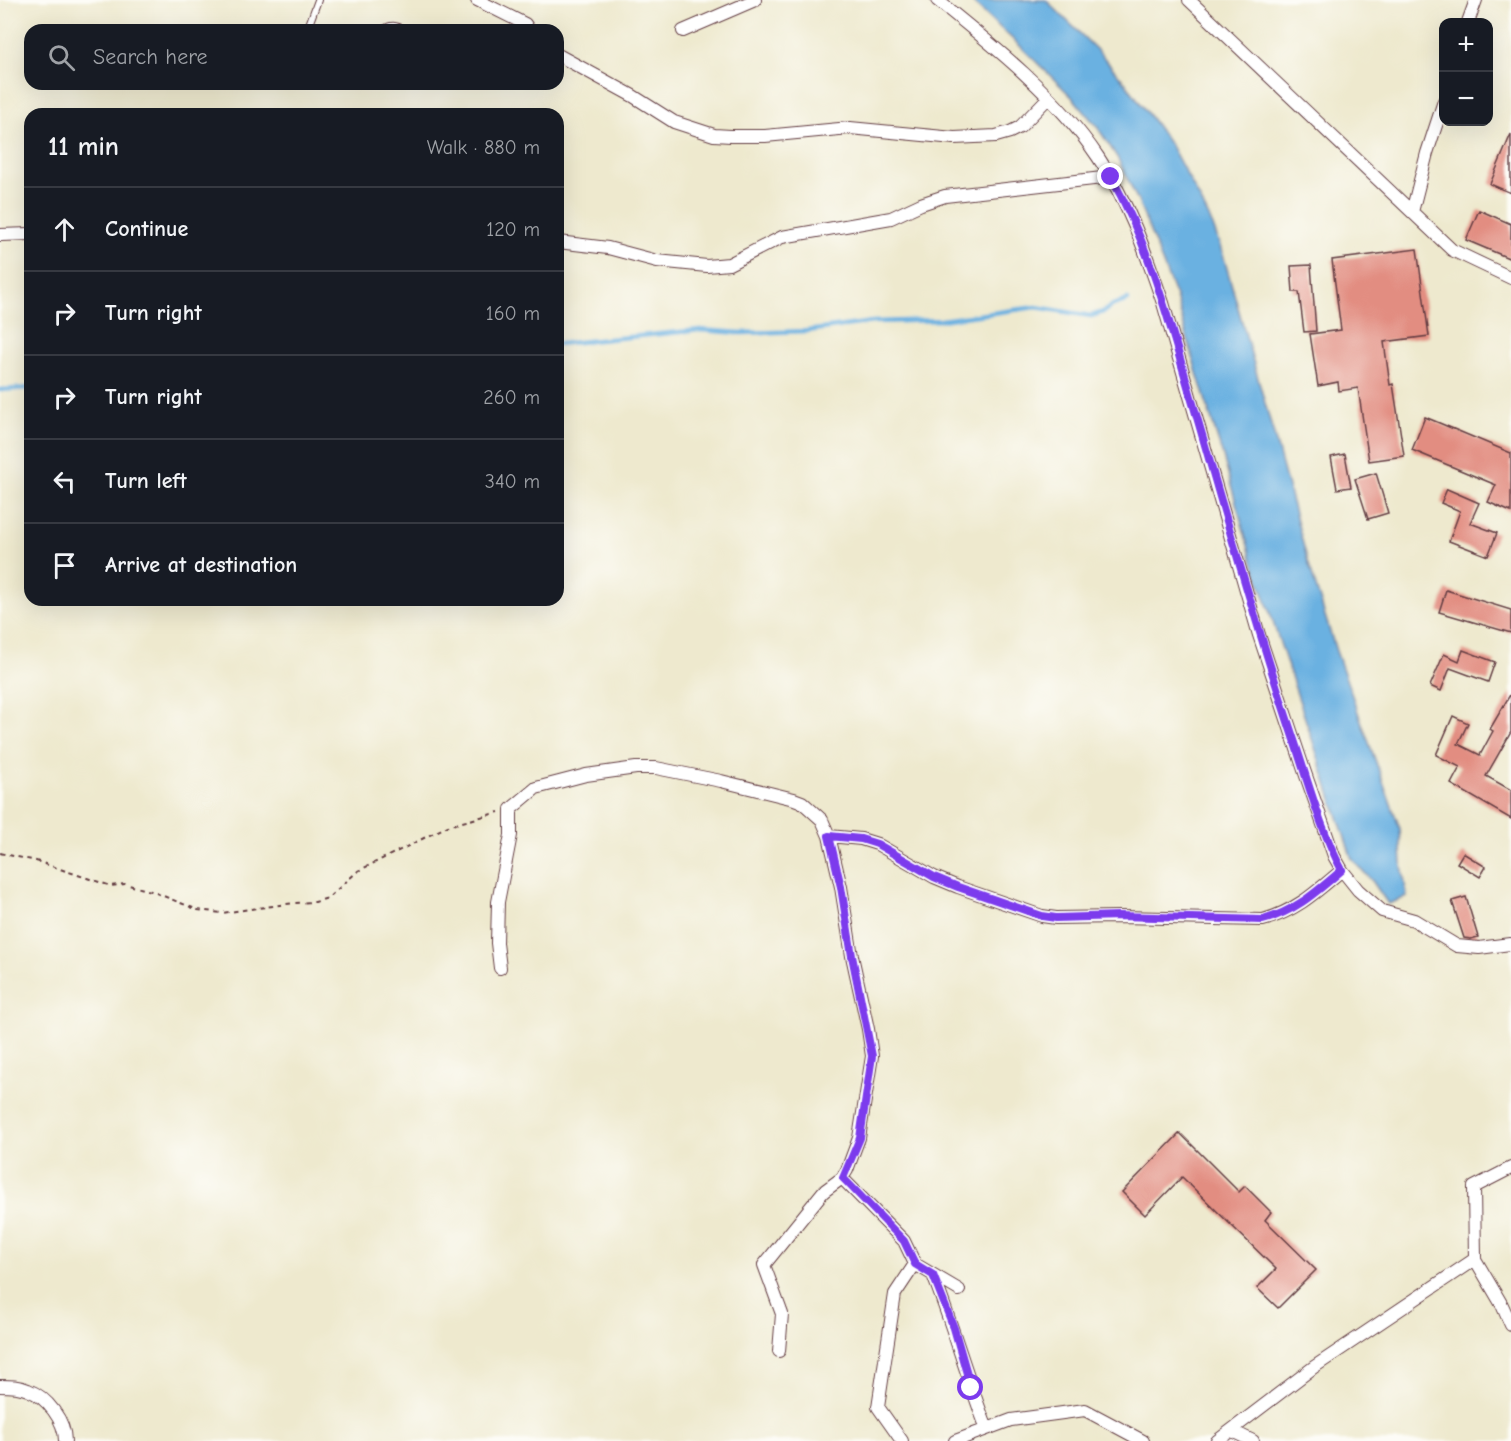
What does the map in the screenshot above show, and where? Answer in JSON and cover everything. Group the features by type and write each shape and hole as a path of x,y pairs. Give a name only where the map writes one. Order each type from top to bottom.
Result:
{"street":[{"path":"477,0 525,24"},
{"path":"683,31 755,0"},
{"path":"937,0 1013,63 1084,137 1111,177 1129,213 1163,303 1259,635 1334,856 1342,870 1358,891 1382,911 1414,920 1457,946 1511,947"},
{"path":"1189,0 1452,250 1511,278"},
{"path":"1469,18 1476,0"},
{"path":"564,58 633,96 674,122 714,135 765,136 850,128 917,136 954,138 996,136 1020,127 1048,98"},
{"path":"1412,212 1439,114"},
{"path":"564,243 608,248 657,261 707,266 729,264 782,237 891,218 945,196 1111,177"},
{"path":"0,235 24,234"},
{"path":"500,968 497,943 498,902 511,836 511,809 536,788 613,770 656,768 721,781 802,802 822,820 829,836 841,887 872,1056 860,1138 843,1178 823,1192 764,1265 783,1314 779,1351"},
{"path":"829,836 861,839 877,844 934,877 958,887 1035,914 1056,918 1119,916 1263,920 1283,914 1305,902 1342,870"},
{"path":"1511,1168 1474,1187 1475,1259 1511,1324"},
{"path":"843,1178 904,1241 915,1264 959,1290"},
{"path":"1217,1441 1314,1367 1475,1259"},
{"path":"902,1441 878,1407 895,1294 915,1264"},
{"path":"933,1275 954,1328 971,1388 987,1429"},
{"path":"0,1386 26,1389 43,1399 63,1425 65,1441"},
{"path":"955,1441 1011,1420 1085,1410 1143,1441"},
{"path":"1232,1431 1253,1441"}],"lane":[{"path":"309,24 318,0"}],"path":[{"path":"0,853 36,861 111,886 125,884 137,887 198,910 222,913 315,902 328,898 358,871 448,826 511,809"}],"water":[{"path":"970,0 1046,0 1099,52 1128,86 1171,146 1200,199 1213,226 1224,258 1306,555 1336,651 1400,829 1407,897 1388,904 1373,882 1352,859 1251,556 1176,297 1138,201 1117,157 1098,128 1073,98"}],"building":[{"path":"1511,134 1511,193 1490,184"},
{"path":"1479,210 1511,224 1511,259 1466,240"},
{"path":"1417,249 1429,336 1384,342 1404,456 1369,461 1358,388 1339,391 1338,382 1318,386 1310,334 1341,330 1332,260"},
{"path":"1311,265 1316,331 1304,332 1299,292 1293,292 1291,266"},
{"path":"1425,417 1511,453 1511,512 1488,502 1496,485 1412,450"},
{"path":"1345,454 1351,487 1337,489 1331,457"},
{"path":"1376,473 1388,513 1368,519 1355,479"},
{"path":"1447,489 1479,503 1470,523 1497,533 1488,556 1449,541 1460,511 1441,503"},
{"path":"1446,590 1511,610 1511,633 1439,612"},
{"path":"1463,650 1495,662 1488,682 1450,668 1441,691 1430,686 1444,654 1459,661"},
{"path":"1511,693 1511,732 1486,776 1511,790 1511,819 1451,784 1460,767 1436,755 1453,716 1468,723 1458,744 1480,755 1493,731 1490,729"},
{"path":"1463,853 1486,867 1480,877 1457,863"},
{"path":"1466,897 1478,937 1471,939 1464,938 1452,901"},
{"path":"1180,1133 1239,1192 1245,1186 1271,1212 1265,1220 1316,1270 1278,1308 1257,1288 1276,1269 1182,1177 1145,1215 1122,1192"}],"waterway":[{"path":"564,343 700,330 741,333 807,331 873,322 941,320 1036,307 1091,316 1128,300"},
{"path":"0,390 24,388"}],"route":[{"path":"971,1388 954,1328 933,1275 915,1264 904,1241 843,1178 860,1138 872,1056 841,887 829,836 850,837 877,844 934,877 958,887 1029,912 1056,918 1119,916 1263,920 1283,914 1305,902 1342,870 1334,856 1259,635 1151,266 1111,177"}]}
